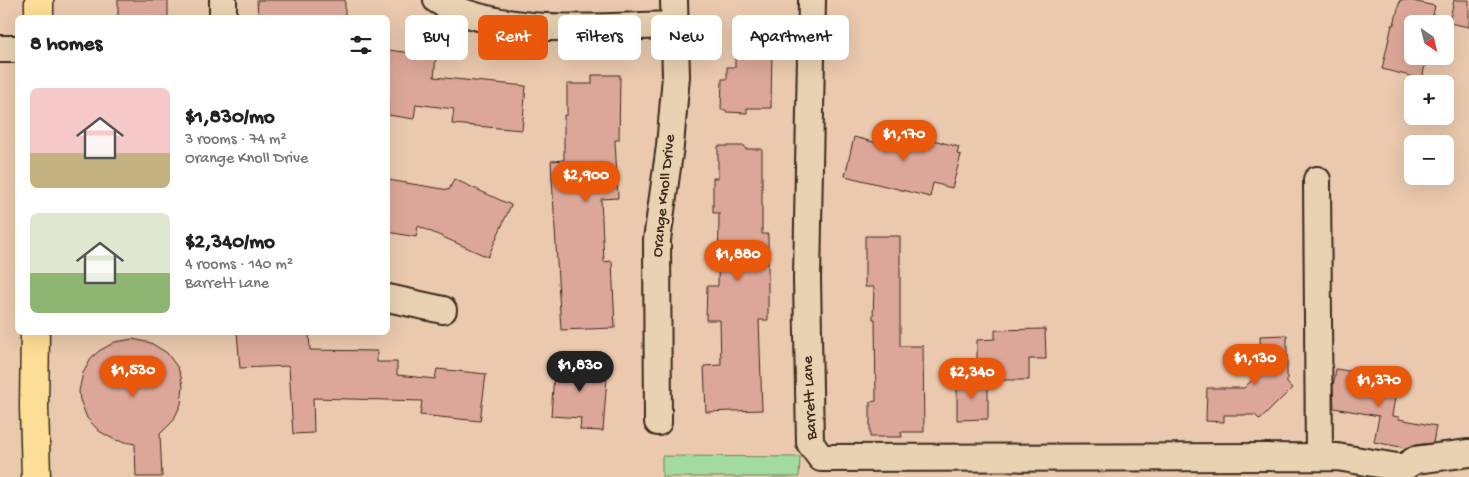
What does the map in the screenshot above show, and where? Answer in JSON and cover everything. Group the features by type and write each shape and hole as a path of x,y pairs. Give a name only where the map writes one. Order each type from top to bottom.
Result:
{"main road":[{"path":"39,0 39,15"},
{"path":"35,335 36,477"}],"street":[{"path":"223,0 223,15"},
{"path":"437,0 449,7 491,21 541,27 675,13"},
{"name":"Barrett Lane","path":"812,0 807,279 810,443 821,458 1331,464 1403,468 1415,460 1469,453"},
{"name":"Orange Knoll Drive","path":"658,422 657,240 670,146 676,76 675,13"},
{"path":"0,49 15,49"},
{"path":"1317,180 1331,464"},
{"path":"390,298 443,310"}],"green space":[{"path":"662,456 800,457 799,477 662,477"}],"building":[{"path":"118,0 168,0 168,15 118,15"},
{"path":"257,0 345,0 345,15 258,15"},
{"path":"1400,0 1435,6 1433,15 1404,15 1404,65 1425,65 1423,75 1406,75 1382,69 1392,25 1394,25"},
{"path":"1454,0 1469,0 1469,27 1454,24 1454,15 1451,15"},
{"path":"390,50 405,52 405,60 436,60 434,77 526,86 522,130 452,124 454,109 416,104 414,119 390,115"},
{"path":"735,60 772,60 771,108 747,108 747,113 721,110 722,79 727,79 727,67 735,67"},
{"path":"592,75 620,75 619,140 615,140 618,198 601,199 604,262 612,261 615,328 561,330 551,161 564,160 564,115 567,115 567,84 592,84"},
{"path":"881,126 904,132 904,129 922,134 922,137 959,147 957,154 961,155 952,188 933,183 930,197 845,176 854,137 877,143"},
{"path":"718,146 745,146 745,149 762,149 762,234 768,234 768,320 759,320 762,410 706,412 704,366 721,365 720,320 706,320 707,286 718,286 719,213 713,213 713,178 718,178"},
{"path":"454,179 511,205 488,257 418,226 416,237 390,232 390,180 449,190"},
{"path":"865,236 900,236 900,346 923,346 924,432 901,432 902,437 870,437 870,402 876,401 875,319 873,319 874,287 865,287"},
{"path":"1045,329 1046,359 1029,359 1029,380 977,380 977,340 995,339 995,330"},
{"path":"237,335 309,335 310,350 377,351 377,362 397,362 397,375 435,379 437,369 486,374 480,421 420,415 422,401 313,398 314,433 293,434 289,366 240,368"},
{"path":"1287,335 1287,383 1292,388 1260,420 1255,415 1224,415 1224,422 1206,421 1207,388 1244,388 1261,371 1260,336"},
{"path":"133,339 151,343 167,353 178,368 183,386 181,404 173,421 160,434 162,477 136,477 135,444 115,440 99,431 87,418 80,400 79,391 83,373 92,357 115,342"},
{"path":"555,360 608,364 603,431 580,430 581,418 551,416"},
{"path":"1336,369 1398,379 1392,416 1436,426 1433,443 1413,445 1406,448 1374,442 1379,416 1334,408 1333,386"},
{"path":"957,380 988,380 988,419 957,420"}]}
